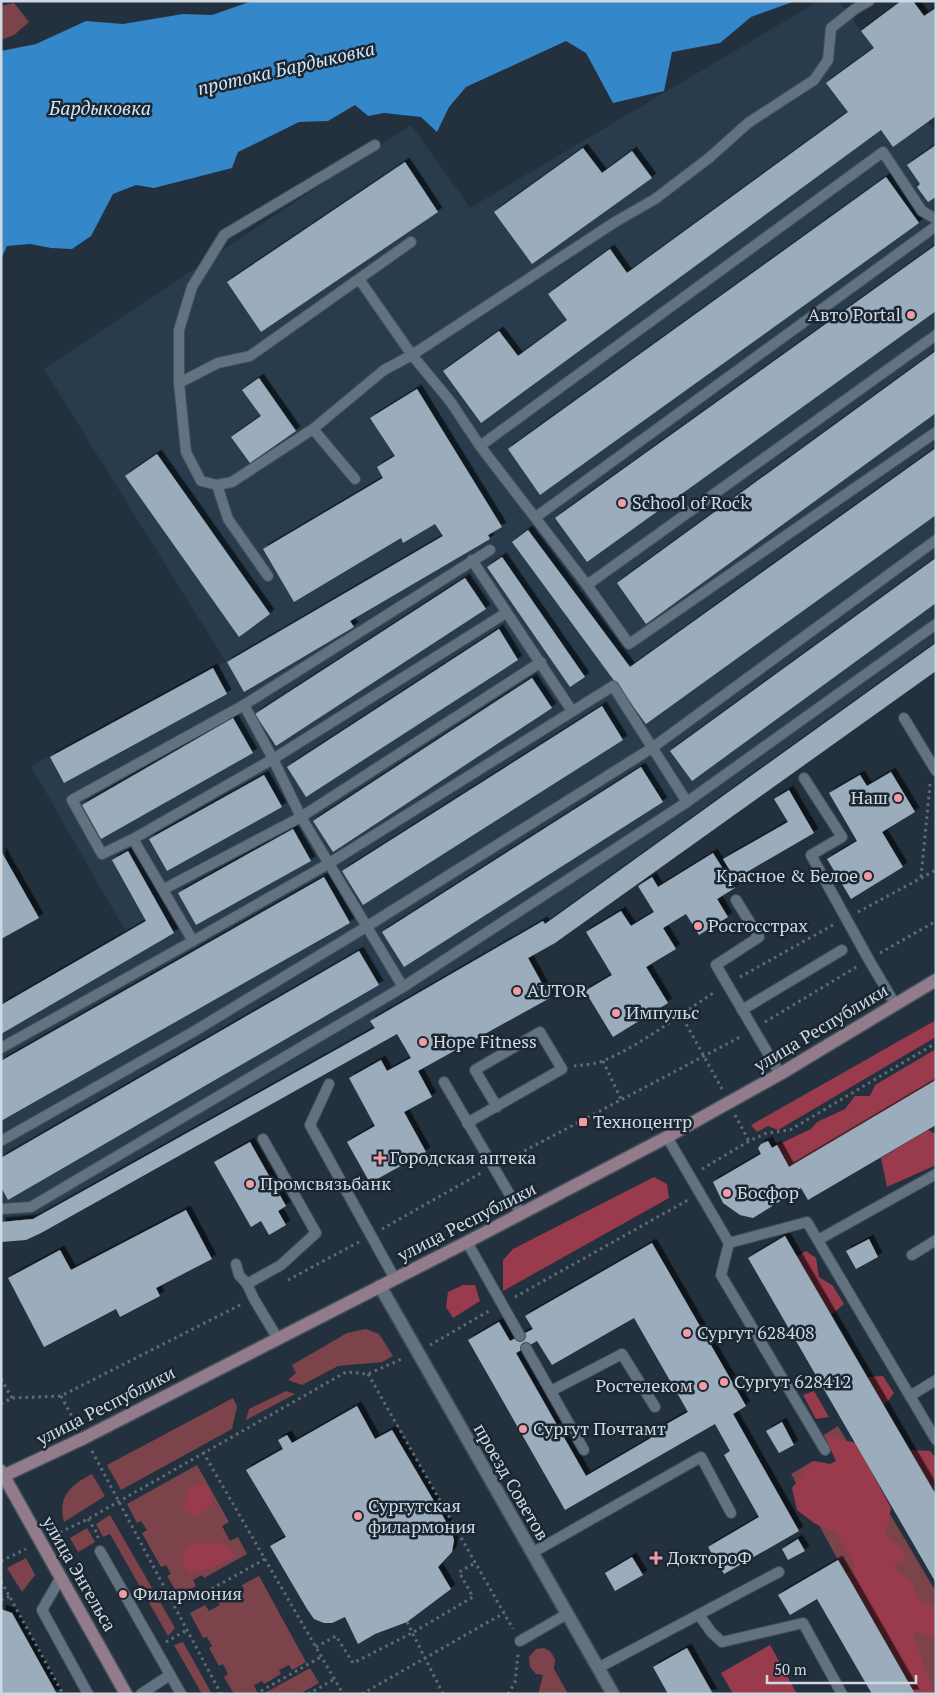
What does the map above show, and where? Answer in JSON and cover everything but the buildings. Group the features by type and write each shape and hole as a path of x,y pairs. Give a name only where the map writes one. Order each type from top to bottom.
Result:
{"main road":[{"name":"улица Республики","path":"2,1474 84,1438 467,1242 667,1137 780,1074 936,980"},
{"name":"улица Энгельса","path":"2,1474 126,1694"}],"street":[{"name":"проезд Советов","path":"380,1286 613,1694"}],"lane":[{"path":"375,145 224,235 192,287 180,330 179,383 186,452 201,481 217,485 232,482 313,430 384,370 412,355 615,222 655,199 709,158 748,123 814,80 828,60 831,28 855,9 869,1"},
{"path":"480,446 883,152 922,211 936,219"},
{"path":"536,518 936,226"},
{"path":"179,383 218,363 250,356 411,242"},
{"path":"359,279 412,355 450,401 480,446 587,585 629,644 936,432"},
{"path":"587,585 936,335"},
{"path":"313,430 355,479"},
{"path":"217,485 228,519 268,576"},
{"path":"1,1141 193,1032 366,927 652,748 936,540"},
{"path":"490,550 244,705 72,800 102,854 133,839 273,759 506,613"},
{"path":"472,560 572,711"},
{"path":"1,1209 31,1207 403,987 687,802 936,624"},
{"path":"164,889 301,816 541,662"},
{"path":"1,1048 328,864 613,686 687,802"},
{"path":"244,705 328,864 403,987"},
{"path":"904,718 934,766"},
{"path":"804,778 842,837 811,855 895,1004"},
{"path":"133,839 193,941"},
{"path":"736,900 759,937 716,965 780,1074"},
{"path":"742,1010 842,950"},
{"path":"468,1123 496,1107 562,1068 540,1032 475,1070 496,1107"},
{"path":"444,1082 521,1214"},
{"path":"329,1084 310,1125 395,1279"},
{"path":"667,1137 729,1243 721,1275 825,1450"},
{"path":"247,1284 281,1264 316,1234 263,1139"},
{"path":"818,1240 936,1174"},
{"path":"729,1243 806,1222 936,1440"},
{"path":"912,1255 936,1240"},
{"path":"467,1242 520,1336"},
{"path":"236,1264 239,1275 247,1284 278,1339"},
{"path":"526,1348 584,1450"},
{"path":"551,1391 622,1354 654,1407"},
{"path":"910,1396 936,1380"},
{"path":"532,1553 701,1457 731,1513"},
{"path":"100,1551 181,1694"},
{"path":"598,1668 779,1572"},
{"path":"61,1577 42,1610 88,1694"},
{"path":"520,1641 567,1614"},
{"path":"699,1615 712,1633 722,1642 803,1623 842,1694"},
{"path":"141,1694 170,1675"}],"path":[{"path":"921,878 934,766"},
{"path":"562,1068 603,1061 656,1033 680,1013 727,984 936,870"},
{"path":"287,1281 494,1166 754,1029 936,921"},
{"path":"680,1013 705,1056 749,1141"},
{"path":"690,1176 766,1133 790,1130 936,1043"},
{"path":"603,1061 621,1099"},
{"path":"1,1561 88,1519 118,1500 346,1372 368,1374 417,1352 700,1194"},
{"path":"1,1404 12,1398 61,1396 254,1299"},
{"path":"368,1374 520,1641 515,1682 508,1694"},
{"path":"1,1379 12,1398"},
{"path":"61,1396 221,1694"},
{"path":"203,1452 343,1694"},
{"path":"88,1519 97,1533 100,1551"},
{"path":"206,1592 264,1559"},
{"path":"316,1647 336,1636 353,1663 412,1633 473,1597 459,1572 475,1563"},
{"path":"1,1581 63,1694"},
{"path":"1,1600 10,1596"},
{"path":"362,1694 504,1614"},
{"path":"407,1622 443,1694"},
{"path":"155,1648 187,1630"},
{"path":"261,1691 322,1657"},
{"path":"308,1694 335,1679"}],"shaded area":[{"path":"819,1 839,1 936,133 936,671 555,942 382,1042 41,1233 26,1240 1,1242 1,1005 126,932 31,766 226,662 44,369 411,125 470,208"},
{"path":"14,3 29,22 14,35 1,40 1,6"},
{"path":"936,1020 936,1037 778,1130 768,1126 757,1132 751,1125"},
{"path":"936,1049 936,1080 789,1167 777,1145 811,1129 817,1122 845,1109 855,1096 870,1096 875,1085"},
{"path":"928,1130 936,1134 936,1165 887,1187 881,1158"},
{"path":"654,1177 667,1184 669,1198 503,1291 503,1260 513,1249"},
{"path":"806,1251 816,1258 819,1277 833,1286 844,1304 831,1315 797,1256"},
{"path":"463,1285 475,1285 480,1301 453,1318 446,1307 448,1292"},
{"path":"366,1329 379,1334 393,1356 382,1362 338,1366 302,1385 288,1380 296,1373 292,1365 347,1333"},
{"path":"883,1376 894,1393 884,1406 867,1377"},
{"path":"286,1391 295,1394 246,1420 249,1409"},
{"path":"814,1391 829,1417 816,1419 803,1395"},
{"path":"233,1398 237,1406 232,1429 121,1490 107,1465"},
{"path":"838,1426 936,1592 936,1694 915,1694 791,1474 813,1461 830,1464 836,1461 824,1435"},
{"path":"824,1435 856,1443 891,1508 885,1534 904,1552 903,1562 892,1567 912,1582 916,1598 936,1608 936,1639 912,1631 933,1694 915,1694 851,1582 854,1564 836,1533 814,1523 797,1510 792,1488 813,1461 830,1464 837,1461"},
{"path":"909,1450 930,1451 936,1458 936,1495"},
{"path":"197,1465 229,1522 222,1526 230,1541 238,1537 247,1554 204,1578 202,1575 193,1580 196,1586 179,1596 167,1576 171,1574 166,1565 161,1567 142,1533 147,1530 141,1521 137,1523 127,1504"},
{"path":"92,1474 105,1496 64,1522 62,1505 64,1498 72,1487"},
{"path":"198,1483 210,1488 212,1504 198,1517 183,1509 187,1491"},
{"path":"110,1515 175,1628 168,1636 110,1534 103,1537 96,1524"},
{"path":"87,1528 95,1542 78,1552 70,1538"},
{"path":"201,1543 225,1543 235,1557 214,1567 189,1573 182,1565 186,1546"},
{"path":"26,1558 35,1575 22,1592 7,1568"},
{"path":"259,1576 306,1662 292,1670 289,1665 279,1670 281,1674 264,1684 262,1681 254,1685 258,1694 234,1694 224,1677 228,1674 223,1664 219,1666 209,1648 212,1646 207,1637 203,1638 190,1613 205,1605 209,1611 220,1605 217,1600 232,1591 234,1595 244,1590 242,1585"},
{"path":"183,1642 212,1694 202,1694 174,1645"},
{"path":"770,1645 797,1694 733,1694 721,1673"},
{"path":"544,1648 550,1651 555,1659 554,1669 568,1694 538,1694 543,1675 536,1674 530,1667 529,1657 536,1649"},
{"path":"310,1668 319,1683 300,1694 263,1694"}],"water":[{"name":"Бардыковка","path":"252,1 795,1 751,17 720,43 672,52 664,91 613,103 586,53 566,41 466,87 449,107 437,132 421,117 384,113 368,116 355,105 328,121 299,122 238,152 232,168 154,188 136,185 113,194 91,236 72,249 30,244 7,246 1,259 1,51 36,44 86,21 123,24 183,14 212,15"}],"place":[{"name":"Авто Portal","path":"911,315"},
{"name":"School of Rock","path":"622,503"},
{"name":"Наш","path":"898,798"},
{"name":"Красное & Белое","path":"868,876"},
{"name":"Росгосстрах","path":"698,926"},
{"name":"AUTOR","path":"517,991"},
{"name":"Импульс","path":"616,1013"},
{"name":"Hope Fitness","path":"423,1042"},
{"name":"Техноцентр","path":"583,1122"},
{"name":"Городская аптека","path":"380,1158"},
{"name":"Промсвязьбанк","path":"250,1184"},
{"name":"Босфор","path":"727,1193"},
{"name":"Сургут 628408","path":"687,1333"},
{"name":"Сургут 628412","path":"724,1382"},
{"name":"Ростелеком","path":"703,1386"},
{"name":"Сургут Почтамт","path":"523,1429"},
{"name":"Сургутская филармония","path":"358,1516"},
{"name":"ДоктороФ","path":"656,1558"},
{"name":"Филармония","path":"123,1594"}],"water label":[{"name":"протока Бардыковка","path":"286,68"}]}
